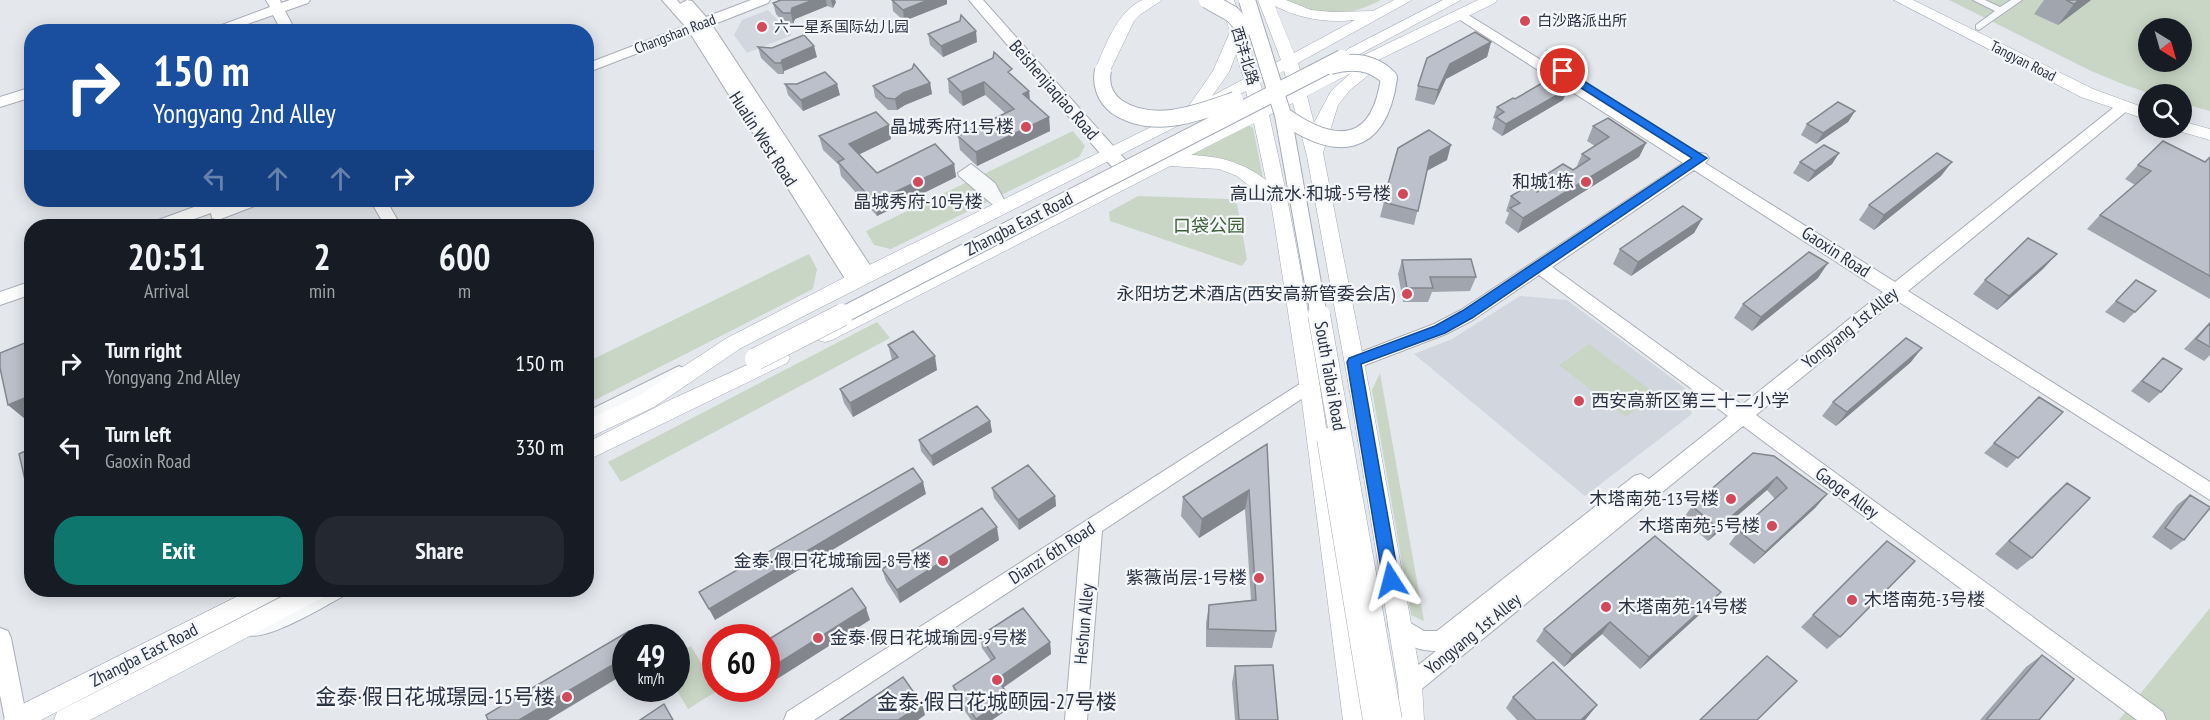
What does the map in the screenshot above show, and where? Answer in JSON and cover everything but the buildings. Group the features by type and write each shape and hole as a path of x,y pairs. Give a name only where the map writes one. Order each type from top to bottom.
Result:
{"main road":[{"path":"1155,0 1137,8 1127,18 1103,70 1103,90 1108,99 1117,107 1130,113 1146,118 1165,119 1197,114 1235,100"},
{"path":"1189,115 1221,72 1241,30 1232,14 1207,0"},
{"name":"西沣北路","path":"1227,0 1241,30 1262,112"},
{"name":"South Taibai Road","path":"1235,0 1241,30 1263,81 1293,234 1374,720"},
{"name":"South Taibai Road","path":"1247,0 1283,115 1391,720"},
{"path":"1264,0 1290,62 1299,94"},
{"path":"1275,0 1296,11 1330,18 1383,11"},
{"name":"Zhangba East Road","path":"594,449 667,412 745,351 861,277 1189,115 1405,0"},
{"path":"1336,56 1417,0"},
{"name":"Zhangba East Road","path":"745,351 1235,100 1336,56 1435,0"},
{"path":"1336,56 1464,7 1490,0"},
{"name":"Tangyan Road","path":"1901,0 2087,93 2138,112"},
{"name":"Tangyan Road","path":"1924,0 2104,88 2138,100"},
{"path":"667,412 775,361 1395,46 1464,7"},
{"path":"1315,156 1328,105 1349,81 1395,46"},
{"name":"Zhangba East Road","path":"594,427 1319,70 1336,56"},
{"path":"1283,115 1298,128 1333,141 1352,139 1375,126 1389,89 1389,78 1384,71 1366,63 1353,62 1340,62 1319,70"},
{"name":"South Taibai Road","path":"1299,94 1315,156 1354,362 1410,685 1412,720"},
{"name":"South Taibai Road","path":"1262,112 1280,202 1309,386 1355,720"},
{"path":"2192,118 2210,122"},
{"path":"2192,129 2210,135"},
{"path":"1166,161 1203,160 1230,165 1243,170 1280,202"},
{"name":"Zhangba East Road","path":"16,720 257,597"},
{"name":"Zhangba East Road","path":"66,720 302,597"}],"street":[{"path":"229,24 275,4 303,0"},
{"name":"Hualin West Road","path":"669,0 696,22"},
{"name":"Hualin West Road","path":"683,0 861,277"},
{"name":"Changshan Road","path":"594,66 744,0"},
{"name":"Changshan Road","path":"594,58 763,0"},
{"name":"Beishenjiaqiao Road","path":"976,0 1132,178"},
{"path":"1978,0 2001,11"},
{"path":"1979,27 2017,0"},
{"path":"275,4 286,24"},
{"name":"Gaoxin Road","path":"1464,7 2210,492"},
{"path":"0,102 24,94"},
{"name":"Yongyang 1st Alley","path":"1410,685 1738,412 2118,105"},
{"path":"1354,362 1440,329 1467,315 1698,160"},
{"path":"178,219 209,207"},
{"path":"204,219 235,207"},
{"name":"Gaoge Alley","path":"1539,266 2155,720"},
{"path":"0,289 24,280"},
{"name":"Gaoxin Road","path":"1894,285 2210,479"},
{"path":"0,299 24,290"},
{"name":"Zhangba East Road","path":"594,415 745,351"},
{"name":"Dianzi 6th Road","path":"795,720 1309,386"},
{"name":"Yongyang 1st Alley","path":"1399,626 1422,641 1441,641 1738,412"},
{"name":"Heshun Alley","path":"1076,720 1092,527"},
{"name":"Zhangba East Road","path":"222,638 274,625 328,597"},
{"path":"0,638 16,720"}],"shaded area":[{"name":"六一星系国际幼儿园","path":"768,10 792,35 747,53 734,35 742,20"},
{"name":"西安高新区第三十二小学","path":"1520,296 1567,300 1685,388 1692,414 1585,496 1414,354 1452,339"}],"green space":[{"path":"1287,0 1381,0 1357,10 1334,14 1311,10"},
{"path":"1949,0 2210,0 2210,111 2192,106 2192,84 2138,84 2138,89 2089,70"},
{"path":"1248,125 1253,128 1263,178 1239,164 1188,156"},
{"path":"1073,131 1085,146 1079,157 891,249 874,245 866,231"},
{"name":"口袋公园","path":"1138,196 1228,199 1237,204 1247,259 1242,266 1110,221 1109,212"},
{"path":"809,254 817,269 813,289 594,400 594,359"},
{"path":"877,322 890,338 621,482 608,462"},
{"path":"1589,344 1656,394 1626,417 1559,365"},
{"path":"1380,373 1424,621 1411,615 1372,390"},
{"path":"2210,608 2210,720 2119,720"},
{"path":"690,647 702,665 702,700 688,709 684,702 690,702"}],"place":[{"name":"白沙路派出所","path":"1525,21"},
{"name":"六一星系国际幼儿园","path":"762,27"},
{"name":"晶城秀府11号楼","path":"1026,127"},
{"name":"晶城秀府-10号楼","path":"918,182"},
{"name":"和城1栋","path":"1586,182"},
{"name":"高山流水·和城-5号楼","path":"1403,194"},
{"name":"永阳坊艺术酒店(西安高新管委会店)","path":"1407,294"},
{"name":"西安高新区第三十二小学","path":"1579,401"},
{"name":"木塔南苑-13号楼","path":"1731,499"},
{"name":"木塔南苑-5号楼","path":"1772,526"},
{"name":"金泰·假日花城瑜园-8号楼","path":"943,561"},
{"name":"紫薇尚层-1号楼","path":"1259,578"},
{"name":"木塔南苑-3号楼","path":"1852,600"},
{"name":"木塔南苑-14号楼","path":"1606,607"},
{"name":"金泰·假日花城瑜园-9号楼","path":"818,638"},
{"name":"金泰·假日花城颐园-27号楼","path":"997,680"},
{"name":"金泰·假日花城璟园-15号楼","path":"567,697"}],"route":[{"path":"1391,580 1354,362 1440,329 1467,315 1701,158 1563,71"}]}
